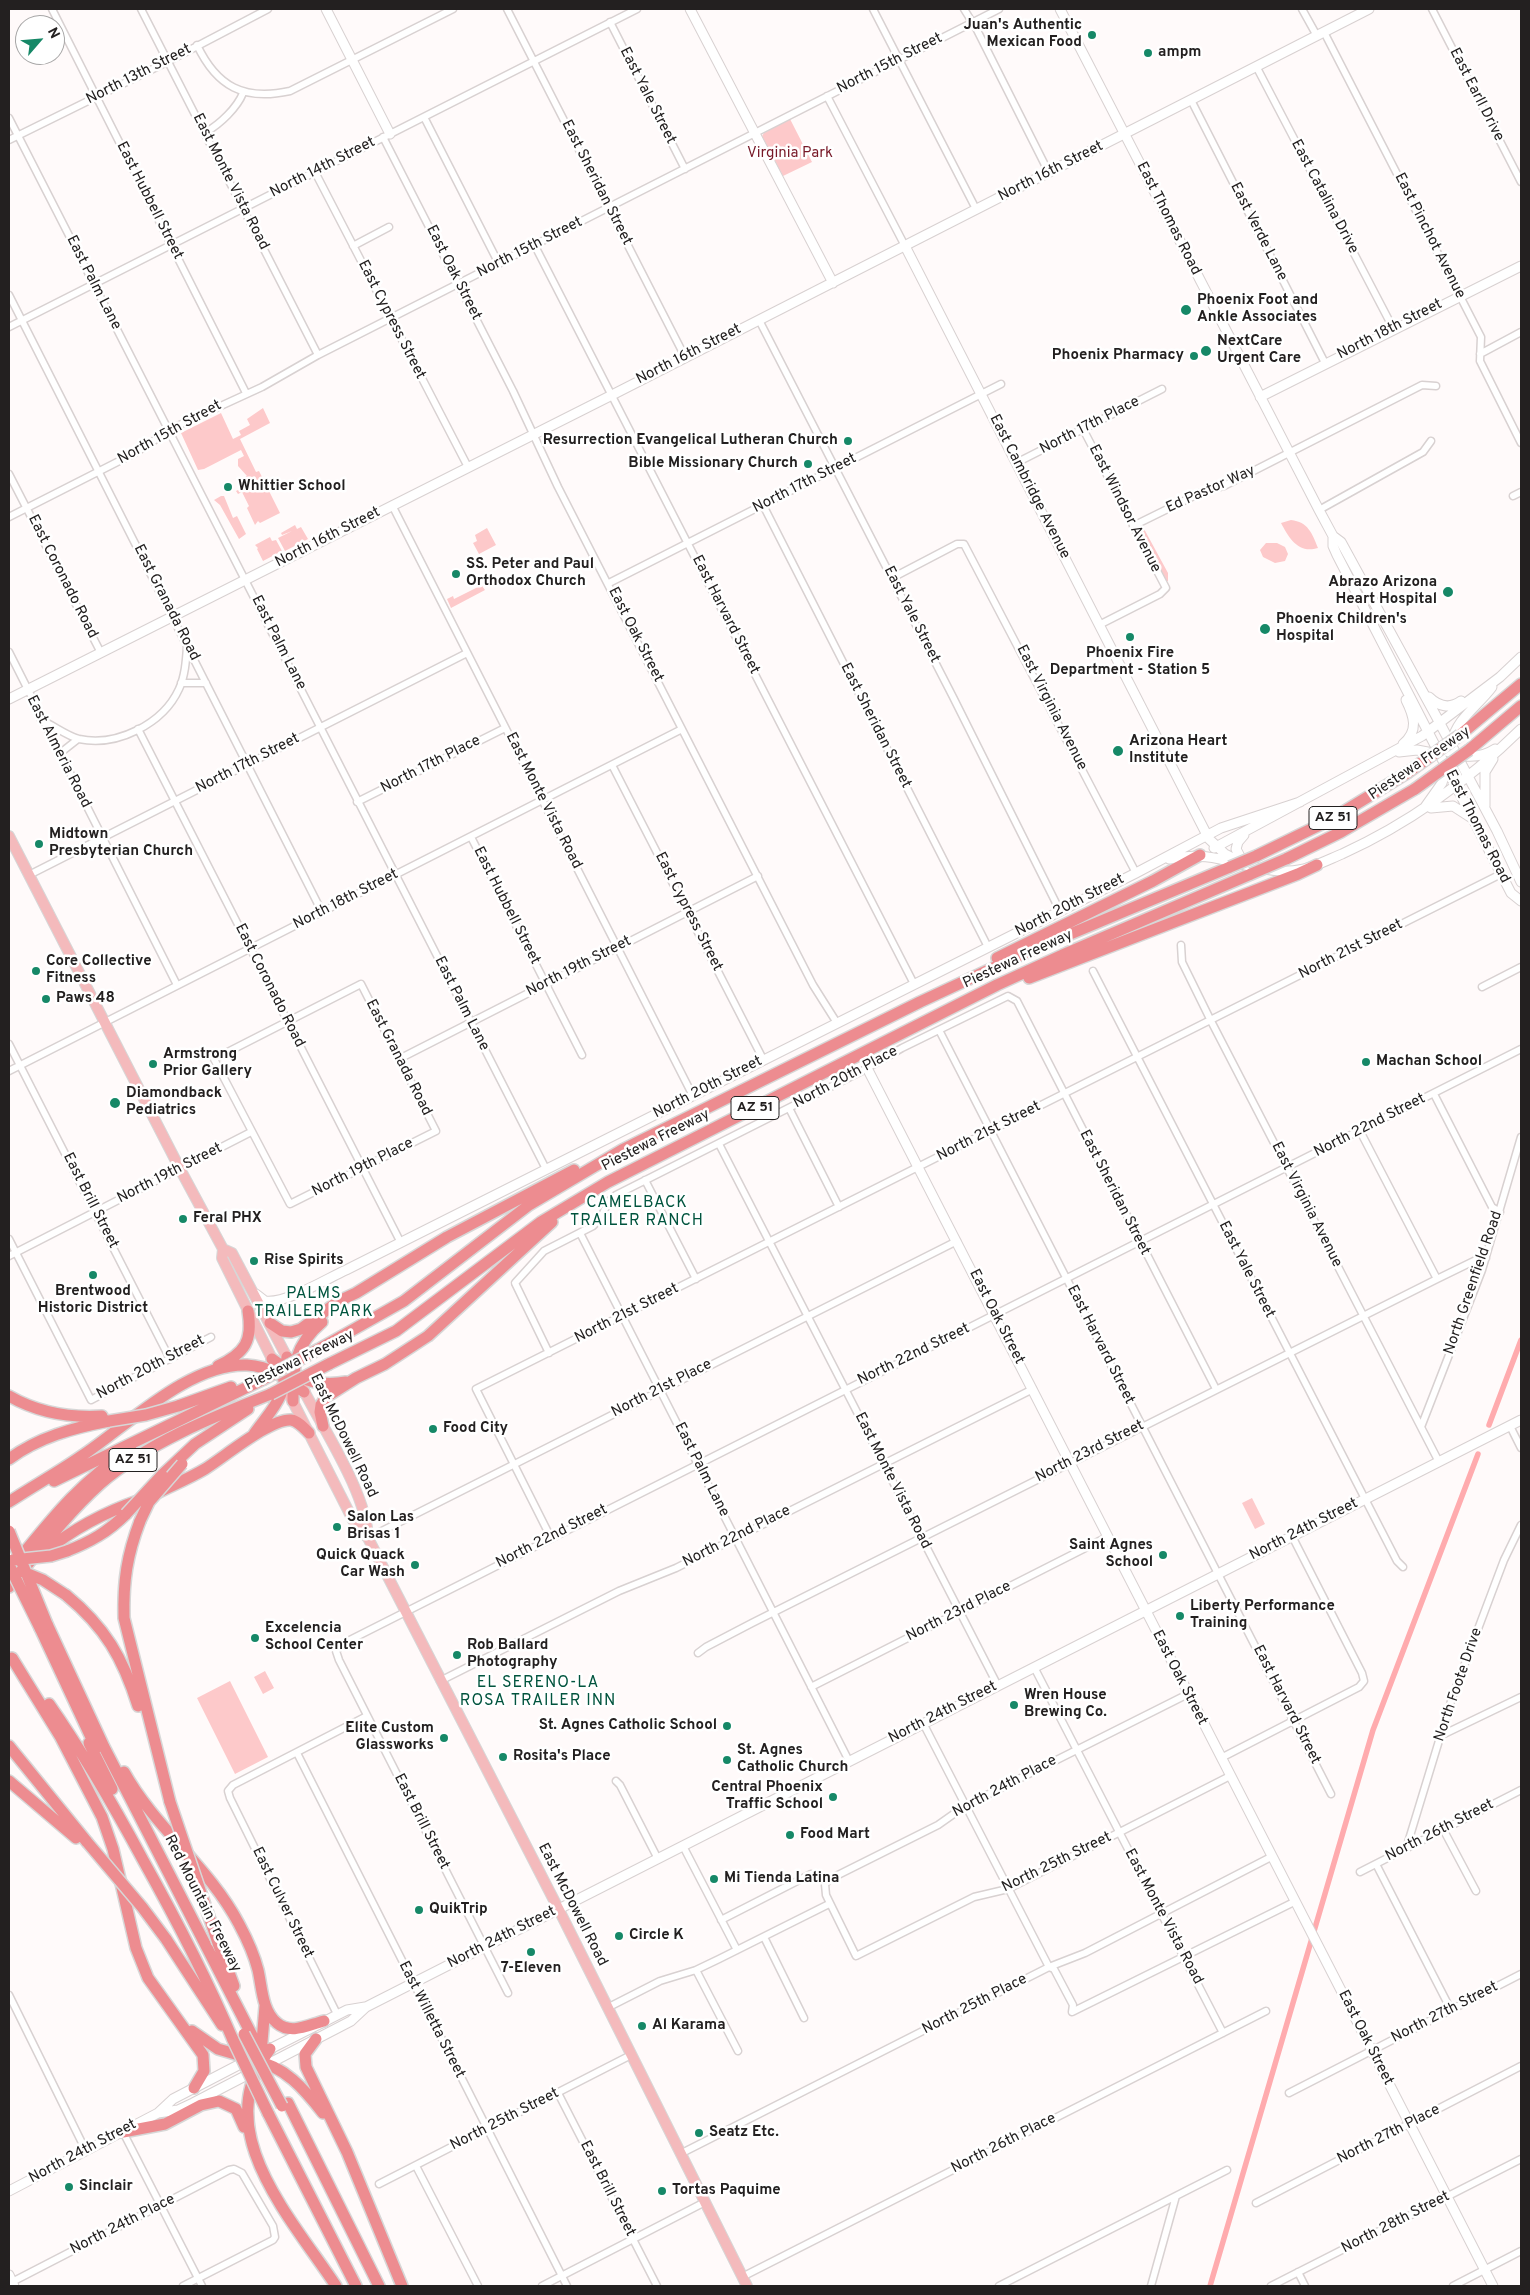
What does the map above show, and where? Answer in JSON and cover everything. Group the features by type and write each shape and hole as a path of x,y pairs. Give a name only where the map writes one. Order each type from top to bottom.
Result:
{"highway":[{"name":"Piestewa Freeway","path":"197,1405 233,1386 262,1380 404,1301 529,1205 622,1150 920,1002 1033,949 1256,856 1330,820 1407,773 1466,730 1521,684"},
{"name":"Piestewa Freeway","path":"9,1587 83,1501 101,1483 129,1462 195,1426 271,1394 409,1322 541,1222 582,1196 928,1020 1068,952 1286,859 1341,832 1415,789 1476,744 1521,706"},
{"path":"920,1002 952,981 1153,881 1200,855"},
{"path":"928,1020 965,1008 1035,975 1184,920 1317,865"},
{"path":"270,1323 282,1331 295,1331 309,1324 339,1301 356,1293 447,1237 564,1174 622,1150"},
{"path":"323,1426 320,1412 323,1401 331,1393 385,1364 428,1336 475,1294 527,1243 582,1196"},
{"path":"253,1436 281,1398 296,1357 307,1336 356,1293"},
{"path":"9,1502 83,1456 163,1396 228,1361 244,1348 250,1330 248,1311"},
{"path":"287,1357 293,1400"},
{"path":"272,1359 304,1392"},
{"path":"202,1376 223,1368 246,1365 266,1368 289,1376 324,1384 340,1383 356,1378"},
{"path":"9,1559 28,1560 67,1552 109,1531 162,1475 195,1444 271,1394"},
{"path":"9,1396 40,1410 66,1416 118,1415 178,1405 197,1405"},
{"path":"9,1459 36,1442 66,1431 146,1415 178,1405"},
{"path":"9,1571 57,1511 90,1481 122,1456 197,1405"},
{"name":"AZ 51","path":"9,1502 197,1405"},
{"path":"24,1568 54,1544 102,1514 178,1484 253,1436 284,1420 297,1422 309,1433"},
{"path":"170,1802 124,1618 123,1590 126,1564 140,1521 149,1502 182,1464 229,1421"},
{"name":"Red Mountain Freeway","path":"9,1531 40,1628 88,1713 249,2031"},
{"path":"9,1566 43,1580 66,1595 94,1620 119,1655 134,1691 218,1943 260,2060 379,2286"},
{"path":"9,1566 84,1723 249,2031 285,2105"},
{"path":"9,1575 40,1628 166,1901"},
{"path":"11,1656 64,1742 98,1808 113,1849 142,1964 156,1991 203,2055 204,2071 194,2088"},
{"name":"Red Mountain Freeway","path":"11,1656 44,1697 85,1757 166,1901 268,2113 356,2286"},
{"path":"88,1713 110,1744 142,1800 227,1903 249,1944 271,2017 282,2027 298,2029 324,2021"},
{"path":"9,1746 85,1843 166,1938 212,2012 234,2040"},
{"path":"9,1781 85,1843"},
{"path":"259,2162 249,2127 246,2105 251,2081 260,2060 265,2001"},
{"path":"173,2013 210,2045 234,2055 260,2060 294,2081 310,2097 336,2130"},
{"path":"316,2039 305,2054 306,2067 336,2130 402,2286"},
{"path":"123,2132 165,2124 211,2101 225,2102 236,2109 271,2189 336,2286"}],"main road":[{"name":"East Oak Street","path":"326,9 387,136"},
{"path":"690,9 832,283"},
{"name":"East Thomas Road","path":"1060,9 1319,510 1333,536 1341,542 1422,688 1440,723 1457,787 1511,893 1521,900"},
{"name":"North 16th Street","path":"9,699 612,395 1369,9"},
{"name":"East Cambridge Avenue","path":"905,246 1018,462 1099,625 1207,834 1216,847 1245,864"},
{"name":"North 18th Street","path":"1260,397 1393,328 1521,266"},
{"name":"East Thomas Road","path":"1333,536 1333,546 1436,746 1463,768 1521,882"},
{"path":"1386,650 1389,667 1411,710 1415,723 1410,738 1387,756"},
{"name":"North 20th Street","path":"1200,855 1247,832 1429,732 1500,677 1521,657"},
{"path":"1422,688 1437,704 1451,707 1500,677"},
{"path":"1424,809 1442,783 1454,733 1459,724 1480,703 1500,677"},
{"name":"North 20th Street","path":"1159,861 1187,855 1200,855 1288,871 1317,865 1374,839 1424,809 1457,787 1521,729"},
{"path":"1387,756 1408,750 1449,756 1484,754 1509,741"},
{"path":"1485,809 1485,772 1490,762 1509,741"},
{"name":"North 20th Street","path":"256,1294 268,1302 289,1296 400,1243 693,1096 1136,873 1207,834 1238,820 1300,802"},
{"path":"1424,809 1453,806 1467,814 1476,824"},
{"path":"1245,864 1238,854 1236,846 1247,832"},
{"path":"1200,855 1207,834"},
{"path":"9,836 223,1249 222,1258 272,1359"},
{"name":"East Oak Street","path":"867,1068 958,1241 1271,1858 1493,2286"},
{"path":"223,1249 232,1253 256,1294 287,1357"},
{"name":"East McDowell Road","path":"304,1392 345,1468 365,1516 368,1538 404,1611 559,1910 745,2281"},
{"name":"East McDowell Road","path":"293,1400 356,1526 368,1538"},
{"name":"North 24th Street","path":"9,2191 158,2113 173,2100 194,2088 316,2039 351,2021 366,2007 412,1983 1521,1420"},
{"name":"North 24th Street","path":"158,2113 178,2110 337,2014 347,2010 366,2007"}],"street":[{"name":"East Hubbell Street","path":"52,9 246,393"},
{"name":"East Monte Vista Road","path":"141,9 206,132 318,355"},
{"name":"North 13th Street","path":"9,140 268,9"},
{"path":"197,45 213,73 234,89 243,93 260,95 290,91 454,9"},
{"name":"East Sheridan Street","path":"507,9 685,357"},
{"name":"North 14th Street","path":"9,327 637,9"},
{"path":"873,9 976,209"},
{"path":"964,9 977,30 1049,172"},
{"name":"North 15th Street","path":"9,517 135,453 169,431 276,380 318,355 999,9"},
{"name":"East Pinchot Avenue","path":"1302,9 1320,34 1481,337 1480,354 1483,367 1521,442"},
{"name":"East Earll Drive","path":"1432,9 1521,182"},
{"name":"East Yale Street","path":"610,22 685,169"},
{"name":"East Catalina Drive","path":"1256,66 1393,328"},
{"path":"206,132 213,128 237,104 243,93"},
{"name":"East Cambridge Avenue","path":"827,96 905,246"},
{"name":"East Verde Lane","path":"1191,100 1326,363"},
{"path":"424,117 499,264"},
{"name":"East Palm Lane","path":"9,118 546,1169"},
{"name":"East Oak Street","path":"387,136 458,285 682,729 813,985 837,1023"},
{"name":"East Cypress Street","path":"315,172 468,467"},
{"path":"353,246 389,227"},
{"name":"East Harvard Street","path":"535,246 914,984"},
{"name":"East Granada Road","path":"9,295 322,912"},
{"name":"East Yale Street","path":"759,320 1060,911"},
{"path":"1480,354 1521,332"},
{"name":"North 17th Street","path":"609,583 1001,384"},
{"name":"Ed Pastor Way","path":"1133,526 1197,494 1224,486 1422,385 1436,386"},
{"name":"North 17th Place","path":"1018,462 1162,389"},
{"name":"East Windsor Avenue","path":"1083,428 1166,588 1160,594 1099,625"},
{"path":"1319,510 1423,452 1431,441"},
{"name":"East Coronado Road","path":"9,474 101,653"},
{"path":"1513,496 1521,492"},
{"name":"East Sheridan Street","path":"763,505 988,947"},
{"name":"East Monte Vista Road","path":"392,506 693,1096"},
{"name":"East Virginia Avenue","path":"892,578 957,544 964,544 1136,873"},
{"path":"41,720 78,738 111,738 138,730 153,720 168,706 181,683 187,646"},
{"name":"East Almeria Road","path":"9,652 41,720 176,985"},
{"name":"North 17th Street","path":"29,875 468,653"},
{"path":"181,683 206,683"},
{"name":"North 17th Place","path":"358,802 505,728"},
{"name":"North 18th Street","path":"9,1071 682,729"},
{"name":"East Coronado Road","path":"138,730 400,1243"},
{"path":"59,754 78,738"},
{"name":"East Cypress Street","path":"612,765 764,1059"},
{"name":"East Hubbell Street","path":"470,837 582,1055"},
{"name":"North 21st Street","path":"513,1463 476,1389 1501,874"},
{"name":"North 19th Street","path":"399,1059 758,876"},
{"name":"East Virginia Avenue","path":"1181,945 1182,962 1439,1462"},
{"path":"1482,987 1521,967"},
{"name":"East Yale Street","path":"1093,972 1288,1353 1398,1561 1403,1567"},
{"name":"East Granada Road","path":"287,1023 361,984 436,1131"},
{"name":"East Sheridan Street","path":"1013,997 1017,1001 1216,1390"},
{"name":"North 20th Place","path":"549,1353 515,1283 544,1251 580,1233 600,1219 609,1201 645,1180 719,1144 939,1030 1004,998 1013,997"},
{"path":"251,1132 214,1059 287,1023"},
{"name":"East Harvard Street","path":"939,1030 1332,1794"},
{"name":"East Brill Street","path":"9,1044 170,1359"},
{"name":"North 22nd Street","path":"336,1651 342,1644 404,1611 1521,1049"},
{"path":"1434,1094 1492,1207 1500,1212"},
{"path":"789,1108 839,1207"},
{"name":"North 19th Place","path":"251,1132 290,1204 436,1131"},
{"path":"1360,1131 1437,1279"},
{"name":"North 19th Street","path":"9,1256 251,1132"},
{"name":"North Greenfield Road","path":"1421,1427 1486,1258 1521,1137"},
{"name":"East Monte Vista Road","path":"719,1144 998,1686"},
{"path":"645,1180 696,1279"},
{"name":"East Palm Lane","path":"580,1233 849,1760"},
{"path":"9,1239 16,1253"},
{"name":"North 21st Place","path":"368,1538 513,1463 958,1241"},
{"name":"North 20th Street","path":"16,1253 91,1400 211,1337"},
{"name":"North 23rd Street","path":"698,1653 706,1647 1142,1426 1480,1258 1486,1258"},
{"name":"North 22nd Place","path":"440,1682 619,1591 665,1574 1033,1389"},
{"path":"1510,1426 1521,1448"},
{"path":"513,1463 551,1538"},
{"name":"North Foote Drive","path":"1406,1849 1452,1698 1504,1560 1521,1525"},
{"path":"1220,1758 1359,1687 1364,1681 1362,1673 1292,1536"},
{"name":"North 23rd Place","path":"811,1687 1107,1537"},
{"name":"East Brill Street","path":"336,1651 367,1716 508,1993"},
{"name":"East Monte Vista Road","path":"1034,1667 1223,2033"},
{"name":"North 24th Place","path":"829,1904 825,1884 830,1879 945,1822 965,1806 1188,1694"},
{"path":"1440,1736 1521,1698"},
{"path":"297,1753 367,1716"},
{"path":"923,1723 1049,1967 1054,1969 1073,2005 1072,2012 1294,1902"},
{"name":"East Culver Street","path":"297,1753 233,1785 228,1791 234,1807 337,2014"},
{"name":"East Willetta Street","path":"297,1753 567,2286"},
{"name":"North 25th Street","path":"829,1904 856,1956 974,1897 1008,1889 1230,1776"},
{"path":"616,1781 620,1785 658,1859"},
{"name":"North 26th Street","path":"1360,1872 1521,1790"},
{"path":"1442,1830 1476,1891"},
{"path":"683,1846 737,1950"},
{"name":"North 25th Place","path":"680,2154 1049,1967 1085,1953 1271,1858"},
{"path":"1376,1864 1451,2010"},
{"path":"721,1920 811,1874"},
{"path":"607,2008 660,1982 696,1970 829,1904"},
{"path":"764,1937 804,2018"},
{"path":"696,1970 738,2051"},
{"name":"North 27th Street","path":"1289,2093 1521,1974"},
{"path":"9,1996 86,2151"},
{"name":"North 26th Place","path":"745,2281 1266,2011"},
{"name":"North 25th Street","path":"379,2184 631,2055"},
{"name":"North 27th Place","path":"1256,2204 1521,2066"},
{"name":"East Brill Street","path":"558,2093 656,2286"},
{"path":"123,2132 202,2286"},
{"name":"North 28th Street","path":"1270,2286 1521,2158"},
{"path":"416,2166 478,2286"},
{"name":"North 24th Place","path":"12,2281 234,2169 242,2173 273,2226 275,2237 273,2240 198,2279"},
{"path":"999,2286 1227,2170"},
{"path":"1151,2286 1176,2196"},
{"path":"542,2286 705,2202"},
{"path":"1453,2286 1521,2252"},
{"path":"1298,2272 1306,2286"},
{"path":"183,2286 198,2279"}],"green space":[{"name":"Virginia Park","path":"790,119 812,162 783,176 762,136 764,133"},
{"path":"263,408 270,423 240,439 256,472 259,471 280,513 260,523 258,521 255,525 242,492 238,494 236,491 240,489 237,481 247,476 238,466 238,459 244,456 241,450 204,469 198,470 181,433 221,413 233,439 241,435 239,431 250,425 247,419"},
{"path":"224,496 233,518 237,516 246,534 239,539 220,505 214,500"},
{"path":"1291,520 1302,523 1309,529 1318,548 1305,549 1291,539 1281,523"},
{"path":"295,525 297,529 301,527 308,539 285,551 278,538 292,531 282,535 281,533"},
{"path":"1140,526 1143,527 1168,573 1168,581 1166,581 1139,530"},
{"path":"487,528 496,545 479,554 473,543 477,541 475,535"},
{"path":"270,537 272,541 276,540 282,551 263,561 255,545"},
{"path":"1266,543 1277,543 1285,547 1288,554 1285,561 1275,563 1263,557 1260,550"},
{"path":"479,582 485,590 451,608 447,599 453,596 454,599 480,586"},
{"path":"1252,1498 1265,1524 1255,1529 1242,1503"},
{"path":"265,1671 274,1688 263,1694 254,1677"},
{"path":"230,1681 268,1757 235,1774 197,1698"}],"waterway":[{"path":"1489,1425 1521,1340"},
{"path":"1210,2286 1373,1730 1478,1454"}],"place":[{"name":"Juan's Authentic Mexican Food","path":"1092,35"},
{"name":"ampm","path":"1148,53"},
{"name":"Phoenix Foot and Ankle Associates","path":"1186,310"},
{"name":"NextCare Urgent Care","path":"1206,351"},
{"name":"Phoenix Pharmacy","path":"1194,356"},
{"name":"Resurrection Evangelical Lutheran Church","path":"848,441"},
{"name":"Bible Missionary Church","path":"808,464"},
{"name":"Whittier School","path":"228,487"},
{"name":"SS. Peter and Paul Orthodox Church","path":"456,574"},
{"name":"Abrazo Arizona Heart Hospital","path":"1448,592"},
{"name":"Phoenix Children's Hospital","path":"1265,629"},
{"name":"Phoenix Fire Department - Station 5","path":"1130,637"},
{"name":"Arizona Heart Institute","path":"1118,751"},
{"name":"Midtown Presbyterian Church","path":"39,844"},
{"name":"Core Collective Fitness","path":"36,971"},
{"name":"Paws 48","path":"46,999"},
{"name":"Machan School","path":"1366,1062"},
{"name":"Armstrong Prior Gallery","path":"153,1064"},
{"name":"Diamondback Pediatrics","path":"115,1103"},
{"name":"Feral PHX","path":"183,1219"},
{"name":"Rise Spirits","path":"254,1261"},
{"name":"Brentwood Historic District","path":"93,1275"},
{"name":"Food City","path":"433,1429"},
{"name":"Salon Las Brisas 1","path":"337,1527"},
{"name":"Saint Agnes School","path":"1163,1555"},
{"name":"Quick Quack Car Wash","path":"415,1565"},
{"name":"Liberty Performance Training","path":"1180,1616"},
{"name":"Excelencia School Center","path":"255,1638"},
{"name":"Rob Ballard Photography","path":"457,1655"},
{"name":"Wren House Brewing Co.","path":"1014,1705"},
{"name":"St. Agnes Catholic School","path":"727,1726"},
{"name":"Elite Custom Glassworks","path":"444,1738"},
{"name":"Rosita's Place","path":"503,1757"},
{"name":"St. Agnes Catholic Church","path":"727,1760"},
{"name":"Central Phoenix Traffic School","path":"833,1797"},
{"name":"Food Mart","path":"790,1835"},
{"name":"Mi Tienda Latina","path":"714,1879"},
{"name":"QuikTrip","path":"419,1910"},
{"name":"Circle K","path":"619,1936"},
{"name":"7-Eleven","path":"531,1952"},
{"name":"Al Karama","path":"642,2026"},
{"name":"Seatz Etc.","path":"699,2133"},
{"name":"Sinclair","path":"69,2187"},
{"name":"Tortas Paquime","path":"662,2191"}],"district":[{"name":"CAMELBACK TRAILER RANCH","path":"637,1213"},
{"name":"PALMS TRAILER PARK","path":"314,1304"},
{"name":"EL SERENO-LA ROSA TRAILER INN","path":"538,1693"}]}
